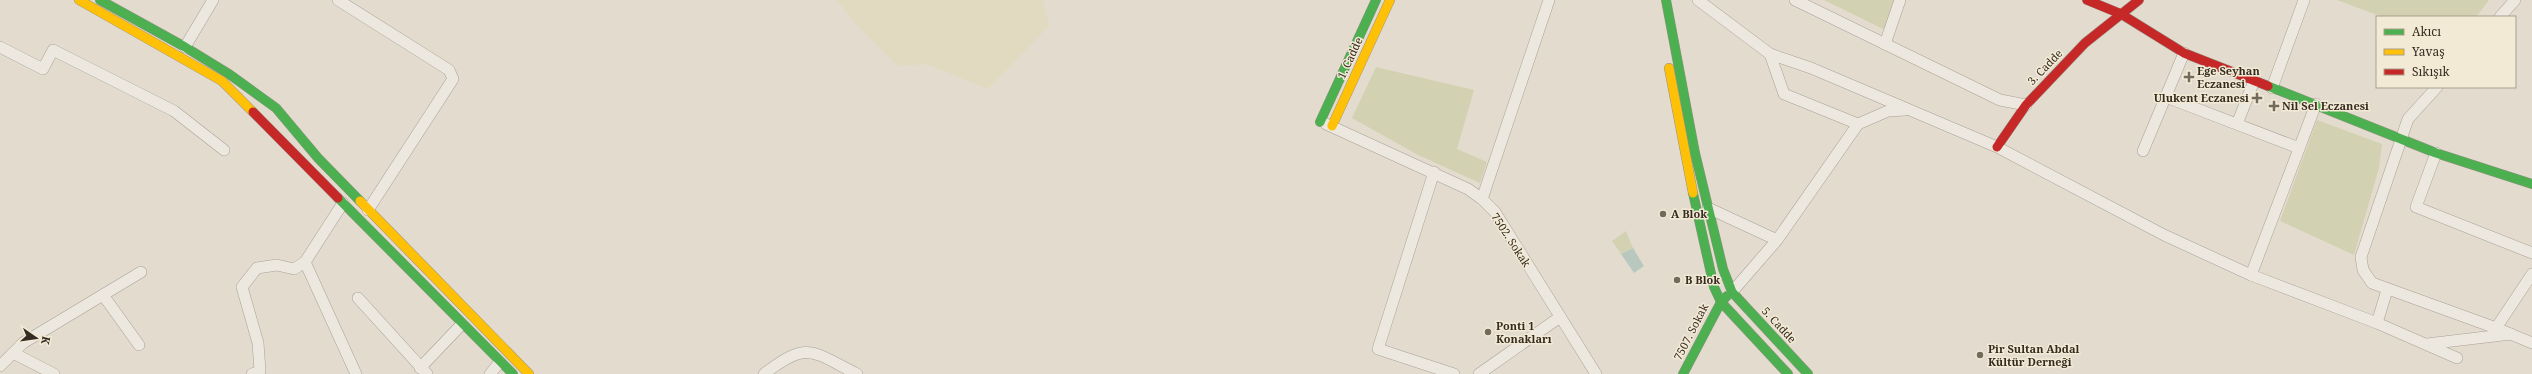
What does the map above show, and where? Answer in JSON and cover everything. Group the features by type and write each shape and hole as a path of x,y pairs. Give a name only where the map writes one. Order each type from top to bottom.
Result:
{"street":[{"path":"79,0 222,81 513,374"},
{"path":"100,0 186,47 229,74 276,108 318,158 516,363 529,374"},
{"path":"186,47 213,0"},
{"path":"338,0 449,70 454,78 368,210"},
{"name":"1. Cadde","path":"1320,122 1376,0"},
{"name":"1. Cadde","path":"1332,126 1390,0"},
{"path":"1482,199 1549,0"},
{"path":"1660,0 1659,7 1682,142 1714,287 1720,302 1788,374"},
{"path":"1666,0 1708,208 1723,269 1732,292"},
{"path":"1698,0 1770,54 1811,68 1997,147 2164,236 2251,275 2378,323 2457,358"},
{"path":"1794,0 2000,100 2026,105"},
{"path":"1885,44 1900,0"},
{"path":"2087,0 2121,14 2184,52 2254,81 2316,104 2436,153 2532,184"},
{"path":"2121,14 2122,4 2126,0"},
{"name":"3. Cadde","path":"1997,147 2026,105 2085,42 2139,0"},
{"path":"2272,88 2304,0"},
{"path":"2501,16 2515,0"},
{"path":"0,47 43,69 54,50 174,111 224,150"},
{"path":"2143,151 2184,52"},
{"path":"1770,54 1784,94 1858,124"},
{"path":"2237,124 2254,81"},
{"path":"2436,88 2408,119 2361,257 2363,270 2372,283 2387,290 2496,328 2532,343"},
{"path":"2166,96 2299,148"},
{"path":"2251,275 2316,104"},
{"path":"1720,302 1732,292 1777,240 1858,124 1888,111 1908,109"},
{"name":"7502. Sokak","path":"1320,122 1434,172 1482,199 1495,212 1596,374"},
{"path":"2436,153 2416,206 2532,253"},
{"path":"1434,172 1378,348 1454,374"},
{"path":"252,374 260,370 258,343 242,287 257,268 278,265 294,268 305,262 343,203"},
{"path":"1708,208 1777,240"},
{"path":"305,262 356,374"},
{"path":"0,366 23,343 142,272"},
{"path":"2496,328 2532,274"},
{"path":"2378,323 2387,290"},
{"name":"5. Cadde","path":"1732,292 1808,374"},
{"path":"103,295 139,345"},
{"path":"358,298 423,371 462,324"},
{"name":"7507. Sokak","path":"1683,374 1720,302"},
{"path":"1479,374 1560,317"},
{"path":"2426,344 2512,334"},
{"path":"764,374 785,358 801,352 815,353 857,374"},
{"path":"12,353 54,374"},
{"path":"490,374 500,362"}],"shaded area":[{"path":"837,0 1043,0 1049,26 988,89 926,64 897,66 854,23"},
{"path":"1633,248 1644,266 1634,273 1621,254"}],"green space":[{"path":"1824,0 1894,0 1885,30"},
{"path":"2337,0 2489,0 2477,16 2379,16"},
{"path":"1376,67 1474,90 1457,149 1487,162 1480,183 1418,155 1352,118"},
{"path":"2317,120 2382,144 2379,168 2354,255 2280,221"},
{"path":"1626,231 1633,248 1621,254 1612,241"}],"traffic: fast":[{"path":"100,0 185,47 229,74 276,108 318,158 360,201"},
{"path":"1320,122 1376,0"},
{"path":"1666,0 1695,153 1723,269 1732,292 1808,374"},
{"path":"2268,86 2436,153 2532,184"},
{"path":"1693,193 1714,287 1721,302 1788,374"},
{"path":"338,198 513,374"},
{"path":"1683,374 1721,302 1727,296"}],"traffic: slow":[{"path":"79,0 222,81 253,112"},
{"path":"1332,126 1390,0"},
{"path":"1669,68 1693,193"},
{"path":"360,201 529,374"}],"traffic: jam":[{"path":"2087,0 2121,14 2184,53 2268,86"},
{"path":"1997,147 2026,105 2085,43 2139,0"},
{"path":"253,112 338,198"}],"place":[{"name":"Ege Seyhan Eczanesi","path":"2189,77"},
{"name":"Ulukent Eczanesi","path":"2257,98"},
{"name":"Nil Sel Eczanesi","path":"2274,106"},
{"name":"A Blok","path":"1663,214"},
{"name":"B Blok","path":"1677,280"},
{"name":"Ponti 1 Konakları","path":"1488,332"},
{"name":"Pir Sultan Abdal Kültür Derneği","path":"1980,355"}]}
